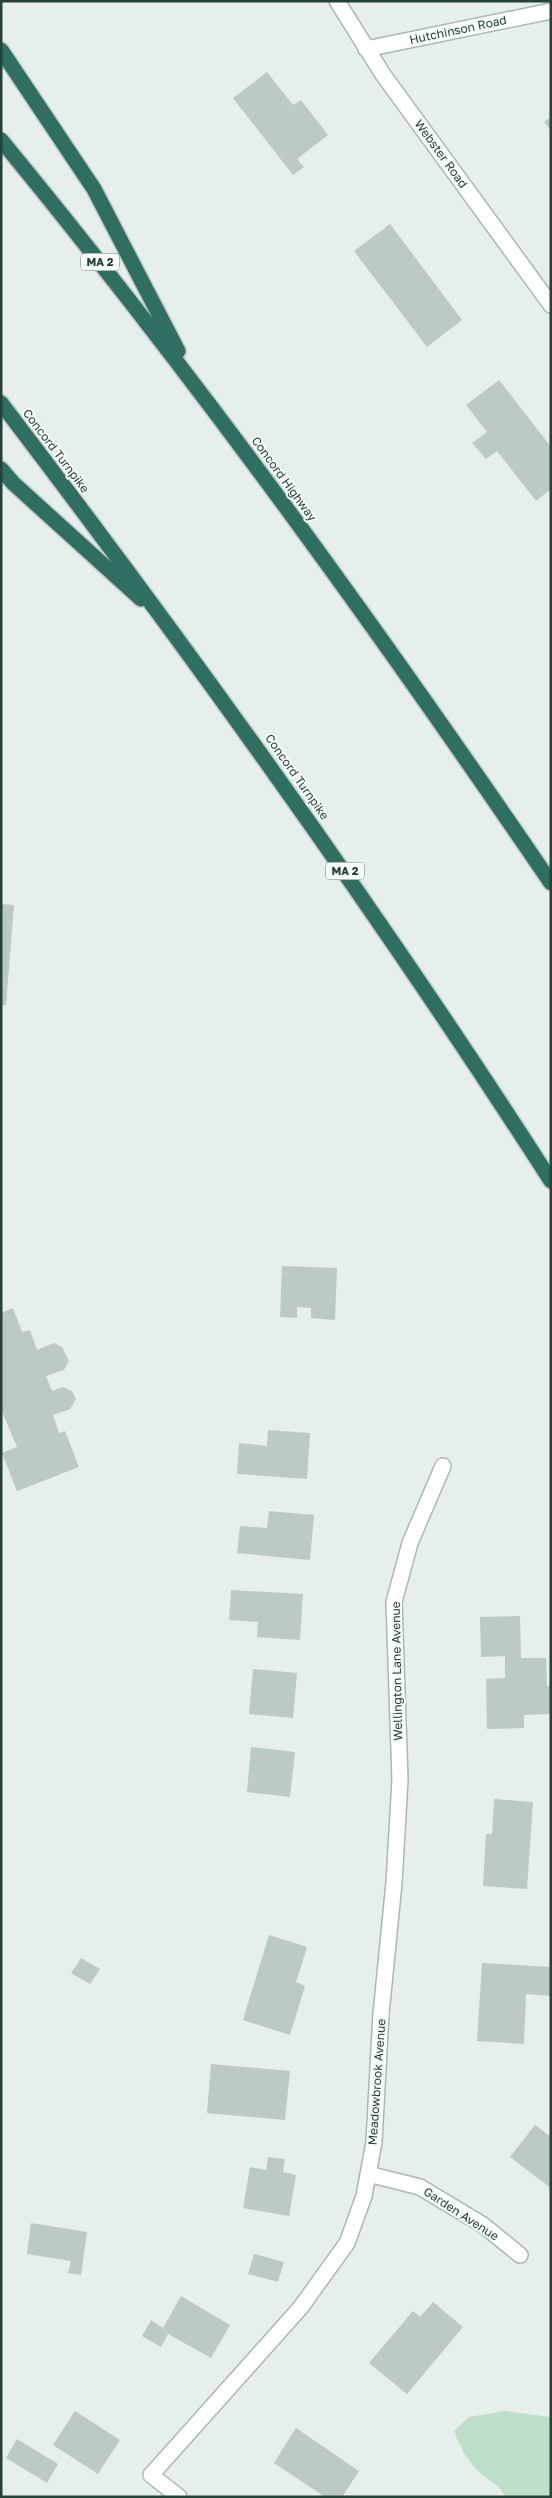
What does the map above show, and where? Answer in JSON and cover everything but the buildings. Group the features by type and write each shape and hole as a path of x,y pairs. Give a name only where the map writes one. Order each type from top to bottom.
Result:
{"highway":[{"path":"1,50 94,189 196,385"},
{"name":"MA 2","path":"1,140 196,385"},
{"name":"Concord Highway","path":"196,385 348,591 551,883"},
{"name":"Concord Turnpike","path":"1,403 167,622 376,915 551,1181"},
{"path":"1,469 13,483 167,622"}],"street":[{"name":"Webster Road","path":"337,1 366,49 551,305"},
{"name":"Hutchinson Road","path":"366,49 551,12"},
{"name":"Wellington Lane Avenue","path":"394,1883 400,1780 394,1602 410,1543 443,1466"},
{"name":"Meadowbrook Avenue","path":"179,2497 151,2475 301,2307 347,2243 364,2196 374,2142 381,2014 394,1883"},
{"name":"Garden Avenue","path":"368,2174 420,2187 483,2225 520,2255"}],"green space":[{"path":"504,2411 551,2417 551,2497 505,2497 498,2487 477,2470 462,2449 454,2431 469,2417"}]}
